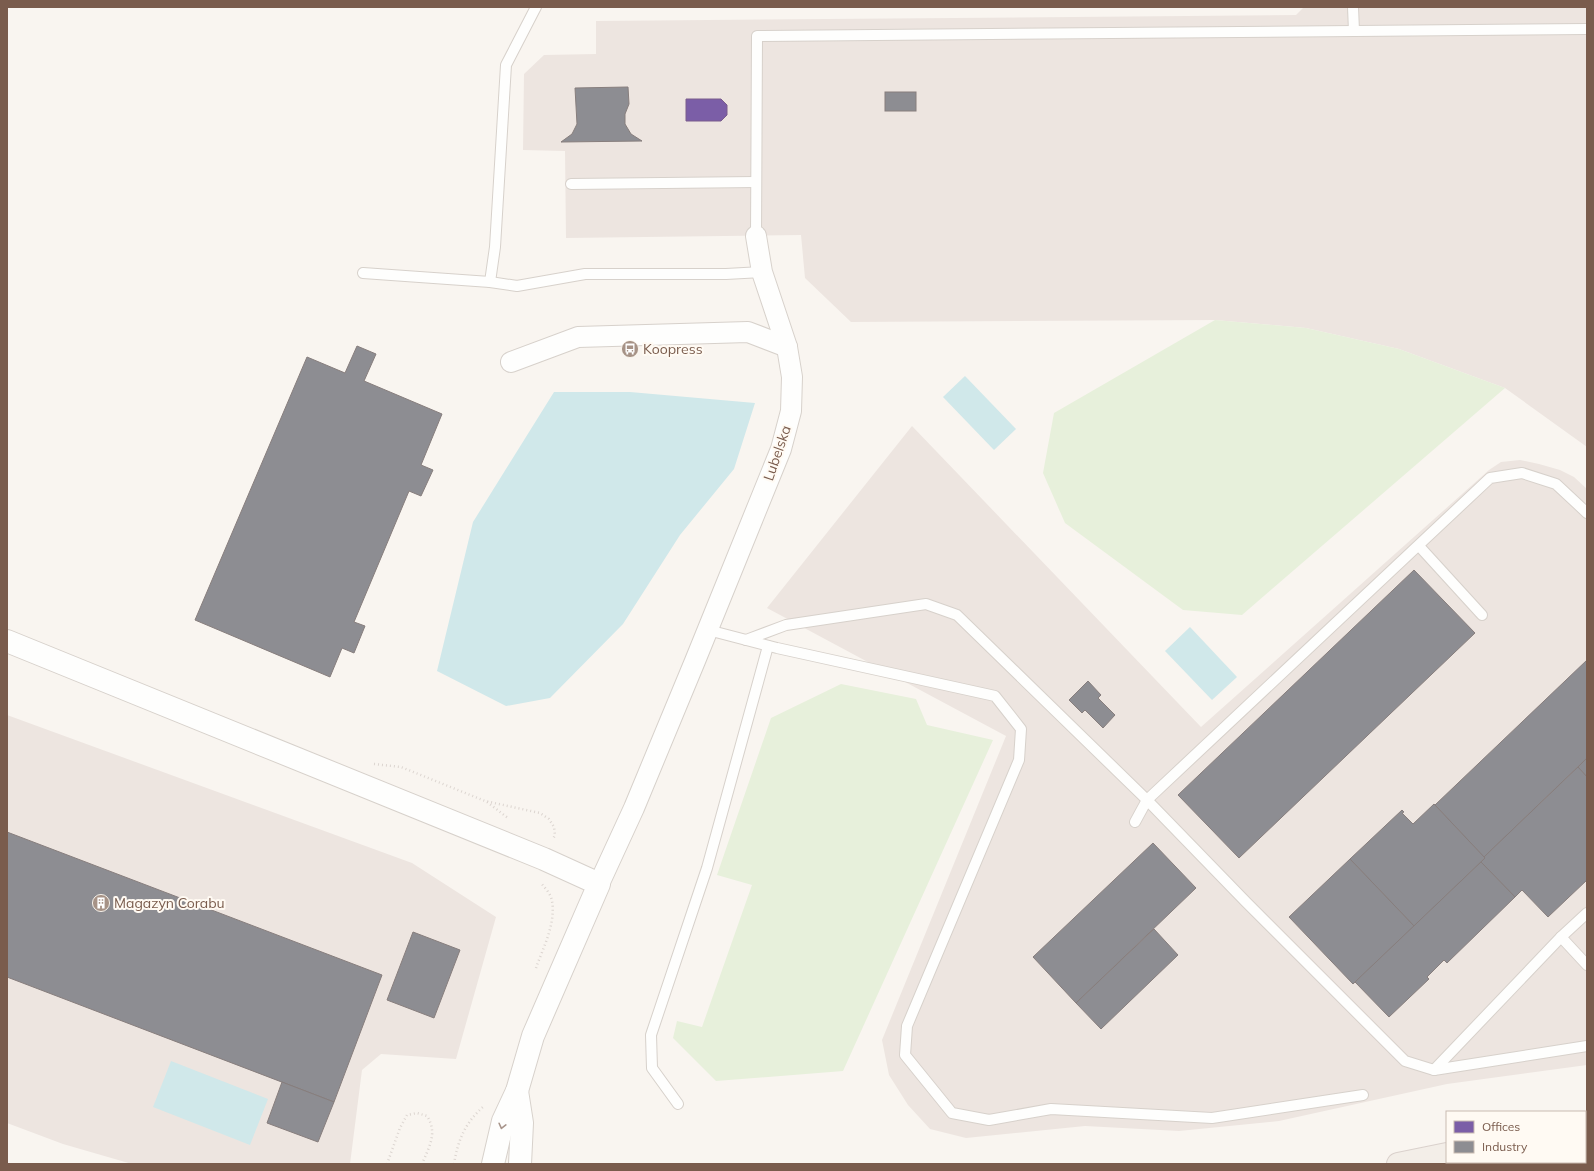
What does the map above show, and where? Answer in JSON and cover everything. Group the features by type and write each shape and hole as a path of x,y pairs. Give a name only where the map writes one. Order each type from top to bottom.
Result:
{"main road":[{"path":"1398,1164 1446,1154"}],"street":[{"name":"Lubelska","path":"599,884 634,808 708,630 781,450 791,412 792,377 788,347 762,272 756,236"},
{"path":"511,362 578,337 748,332 788,347"},
{"path":"7,641 547,852 599,884 533,1036 517,1091 503,1121 493,1164"},
{"path":"517,1091 522,1123 520,1164"}],"lane":[{"path":"490,282 495,247 506,65 536,7"},
{"path":"1353,7 1354,32"},
{"path":"756,236 757,36 1587,29"},
{"path":"571,184 756,182"},
{"path":"363,273 490,282 517,286 585,274 726,274 762,272"},
{"path":"1135,822 1147,800 1490,478 1522,473 1556,484 1587,513"},
{"path":"1419,546 1482,615"},
{"path":"746,640 786,625 926,604 957,615 1147,800 1246,902 1405,1061 1434,1070 1587,1046"},
{"path":"708,630 768,646 995,696 1020,729 1019,760 907,1026 905,1055 952,1113 989,1120 1051,1109 1212,1118 1363,1095"},
{"path":"678,1104 652,1068 651,1035 707,868 768,646"},
{"path":"1434,1070 1562,936 1587,912"},
{"path":"1562,936 1587,965"}],"path":[{"path":"370,764 401,767 485,800 540,813 549,819 554,827 555,835 536,878 548,892 552,900 552,916 550,929 535,970"},
{"path":"454,1164 457,1146 463,1132 472,1117 487,1101"},
{"path":"387,1164 400,1128 408,1115 417,1113 427,1116 432,1124 433,1136 422,1164"}],"shaded area":[{"path":"1304,7 1587,7 1587,447 1505,388 1399,349 1306,328 1215,320 851,322 805,278 801,235 566,238 565,151 523,150 524,74 544,55 596,54 596,21 1296,15"},
{"path":"912,426 1201,727 1489,470 1501,462 1520,460 1560,470 1574,477 1587,489 1587,1065 1447,1084 1279,1121 1179,1131 1085,1126 966,1138 930,1129 908,1105 889,1075 882,1040 1006,736 767,608"},
{"path":"7,715 412,863 496,917 456,1059 381,1054 362,1070 350,1164 132,1164 63,1144 7,1123"}],"green space":[{"path":"1215,320 1306,328 1399,349 1505,388 1242,615 1183,610 1065,523 1043,473 1054,413"},
{"path":"841,684 916,699 927,725 993,740 843,1071 716,1081 673,1038 677,1021 702,1027 752,885 717,875 771,718"}],"water":[{"path":"965,376 1016,429 994,450 943,397"},
{"path":"554,392 630,392 755,403 734,469 680,535 623,624 550,698 506,706 437,671 473,522"},
{"path":"1190,627 1237,677 1212,700 1165,651"},
{"path":"171,1061 268,1099 250,1145 153,1107"}],"building: Offices":[{"path":"686,99 721,99 727,105 727,115 721,121 686,121"}],"building: Industry":[{"path":"628,87 629,104 625,114 625,124 631,134 642,141 561,142 572,134 577,124 575,88"},
{"path":"885,92 916,92 916,111 885,111"},
{"path":"357,346 376,354 364,381 442,414 421,465 433,470 421,496 409,491 354,622 365,626 354,653 342,648 330,677 195,620 307,357 345,373"},
{"path":"1414,570 1475,633 1239,858 1178,795"},
{"path":"1587,660 1587,758 1484,857 1435,805"},
{"path":"1088,681 1101,695 1098,698 1115,715 1103,728 1085,710 1082,713 1069,700"},
{"path":"1587,758 1587,777 1578,767"},
{"path":"1578,767 1587,777 1587,880 1548,917 1522,890 1515,897 1481,862 1485,858 1484,857"},
{"path":"1434,804 1485,858 1414,926 1350,859 1402,810 1404,812 1402,813 1413,824"},
{"name":"Magazyn Corabu","path":"7,832 382,975 334,1102 7,977"},
{"path":"1153,843 1196,888 1076,1003 1033,957"},
{"path":"1350,859 1414,926 1353,984 1289,917"},
{"path":"1481,862 1515,897 1447,963 1444,960 1427,977 1429,979 1389,1017 1355,982"},
{"path":"1154,929 1178,955 1101,1029 1076,1003"},
{"path":"413,932 460,950 434,1018 387,1000"},
{"path":"282,1082 334,1102 318,1142 267,1123"}],"place":[{"name":"Koopress","path":"630,349"},
{"name":"Magazyn Corabu","path":"101,903"}]}
